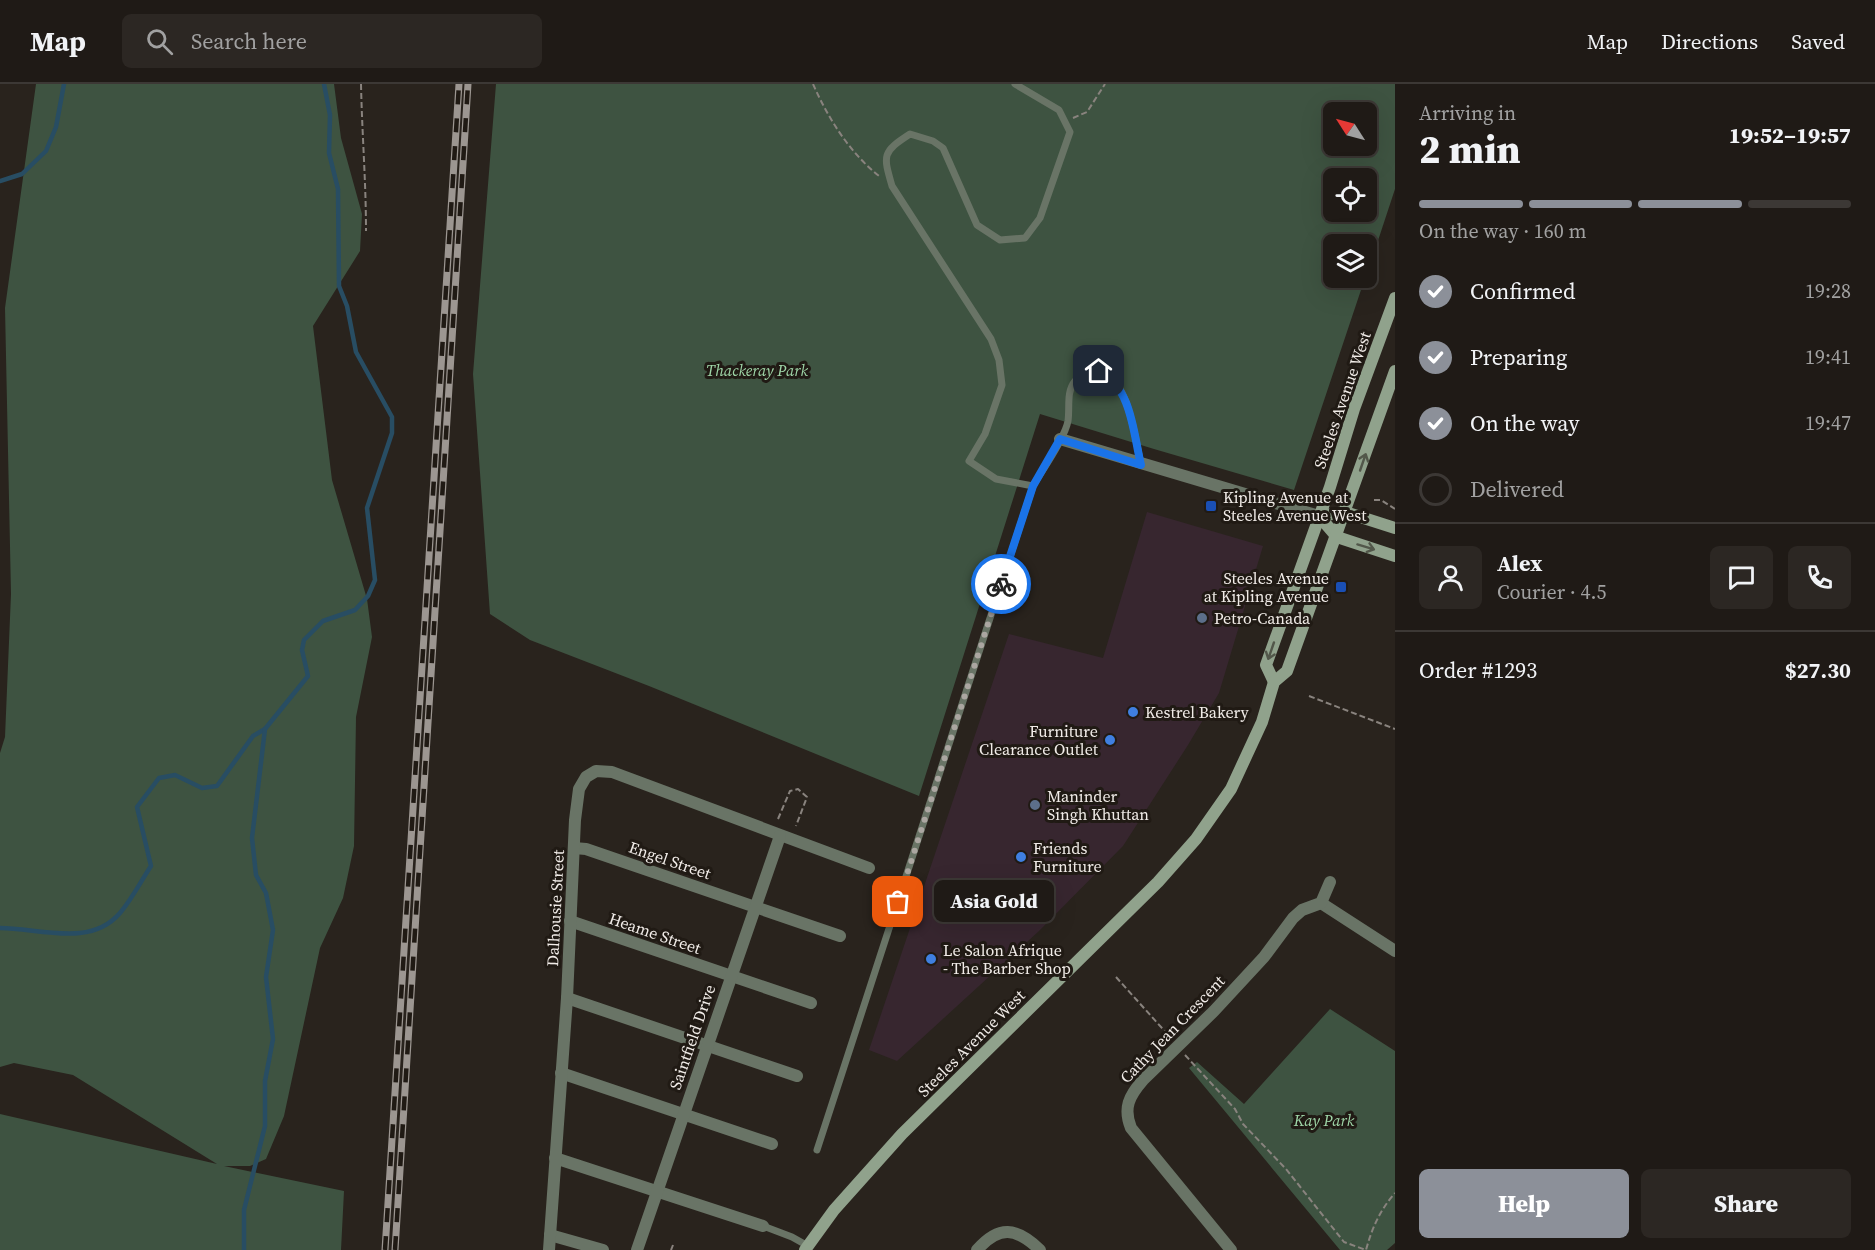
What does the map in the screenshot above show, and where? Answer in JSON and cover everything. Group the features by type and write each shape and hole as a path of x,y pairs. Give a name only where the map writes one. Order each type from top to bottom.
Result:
{"main road":[{"name":"Steeles Avenue West","path":"1274,682 1266,665 1395,297"},
{"name":"Steeles Avenue West","path":"807,1248 834,1210 902,1134 1158,882 1196,839 1231,789 1262,722 1274,682 1287,671 1395,371"},
{"path":"1319,516 1345,512 1395,528"},
{"path":"1319,516 1337,537 1395,556"}],"street":[{"path":"1060,439 1141,465 1319,516"},
{"name":"Dalhousie Street","path":"549,1250 567,998 575,820 579,789 586,777 597,771 612,772 780,836"},
{"path":"780,836 869,868"},
{"name":"Saintfield Drive","path":"637,1250 780,836"},
{"name":"Engel Street","path":"574,848 586,849 840,936"},
{"path":"1330,882 1321,903 1395,951"},
{"name":"Cathy Jean Crescent","path":"1231,1250 1131,1128 1126,1106 1143,1080 1214,1011 1264,957 1293,918 1302,910 1321,903"},
{"name":"Heame Street","path":"570,921 811,1003"},
{"path":"567,998 797,1076"},
{"path":"561,1072 772,1144"},
{"path":"555,1158 763,1226"},
{"path":"977,1250 996,1233 1006,1230 1030,1240 1040,1250"},
{"path":"550,1235 577,1246 603,1250"}],"lane":[{"path":"1015,84 1059,110 1070,132 1040,218 1025,238 1000,240 977,225 943,148 933,141 910,134 891,146 885,161 892,186 991,339 999,360 1002,385 985,434 969,461 996,479 1033,486"},
{"path":"817,1150 1033,486 1068,422 1069,397 1075,381 1085,373 1099,371 1111,377 1125,397 1141,465"},
{"path":"763,1226 792,1237 807,1248"}],"path":[{"path":"361,84 366,231"},
{"path":"813,84 841,136 855,155 892,186"},
{"path":"1065,121 1087,112 1105,84"},
{"path":"1374,500 1381,500 1395,509"},
{"path":"1310,696 1395,729"},
{"path":"777,822 790,792 798,789 807,797 796,828"},
{"path":"1235,1109 1243,1124 1286,1169 1344,1242 1365,1250 1371,1230 1387,1202 1395,1193"},
{"path":"671,1250 673,1245"}],"shaded area":[{"path":"1147,512 1263,546 1219,693 1123,846 1039,931 897,1061 869,1050 1009,634 1103,658"}],"green space":[{"path":"36,84 334,84 341,138 362,214 360,251 313,326 332,480 367,599 372,637 356,717 354,846 343,898 320,948 284,1116 266,1159 250,1166 224,1166 344,1191 341,1250 0,1250 0,1114 217,1164 73,1075 14,1063 0,1067 0,753 5,737 11,594 5,308"},
{"name":"Thackeray Park","path":"496,84 1395,84 1395,189 1377,244 1377,234 1323,234 1323,288 1362,288 1294,490 1040,414 919,796 530,640 490,614 473,374"},
{"name":"Kay Park","path":"1330,1009 1395,1051 1395,1243 1387,1250 1340,1250 1189,1068 1197,1062 1244,1104"}],"waterway":[{"path":"0,181 22,174 46,151 56,127 64,84"},
{"path":"244,1250 244,1210 265,1126 265,1081 273,1039 266,977 273,930 266,893 256,875 252,838 265,729 308,676 302,650 304,640 323,621 355,610 368,596 375,580 367,508 392,433 392,417 356,352 347,306 339,286 338,189 329,153 330,115 324,84"},
{"path":"0,928 63,934 94,930 108,924 124,908 151,866 137,807 159,778 175,775 202,788 217,786 253,736 265,729"}],"railway":[{"path":"385,1250 459,84"},
{"path":"395,1250 468,84"}],"way so far":[{"path":"898,902 1001,584"}],"place":[{"name":"Kipling Avenue at Steeles Avenue West","path":"1211,506"},
{"name":"Steeles Avenue at Kipling Avenue","path":"1341,587"},
{"name":"Petro-Canada","path":"1202,618"},
{"name":"Kestrel Bakery","path":"1133,712"},
{"name":"Furniture Clearance Outlet","path":"1110,740"},
{"name":"Maninder Singh Khuttan","path":"1035,805"},
{"name":"Friends Furniture","path":"1021,857"},
{"name":"Asia Gold","path":"898,902"},
{"name":"Le Salon Afrique - The Barber Shop","path":"931,959"}],"route":[{"path":"1001,584 1033,486 1060,439 1141,465 1125,397 1111,377 1099,371"}]}
